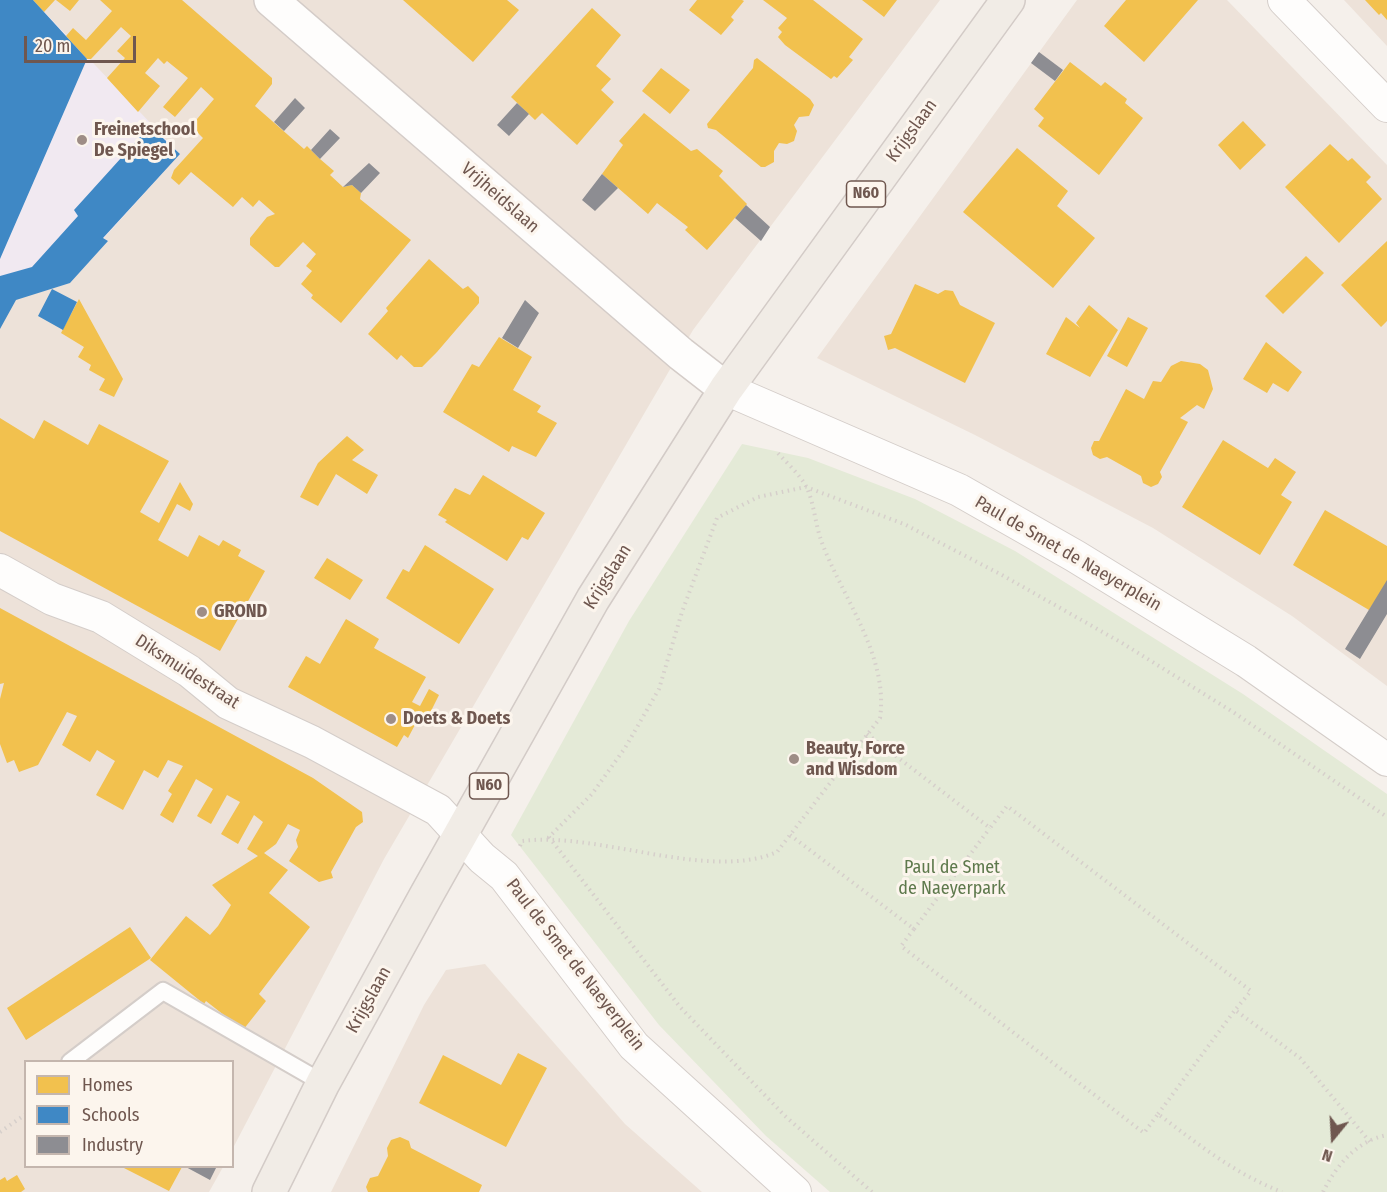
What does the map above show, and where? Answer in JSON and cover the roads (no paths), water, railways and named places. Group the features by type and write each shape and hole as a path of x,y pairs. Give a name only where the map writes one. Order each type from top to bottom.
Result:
{"main road":[{"name":"Krijgslaan","path":"268,1192 323,1083 593,599 726,389 903,141 1008,0"}],"street":[{"path":"1284,0 1387,106"},
{"name":"Vrijheidslaan","path":"276,1 681,354 726,389"},
{"name":"Paul de Smet de Naeyerplein","path":"726,389 959,490 1065,550 1246,661 1387,760"},
{"name":"Diksmuidestraat","path":"0,570 52,599 100,617 189,671 228,703 312,742 428,805 462,834"},
{"name":"Paul de Smet de Naeyerplein","path":"462,834 482,858 504,876 634,1046 795,1192"}],"lane":[{"path":"73,1060 163,991 323,1083"}],"place":[{"name":"Freinetschool De Spiegel","path":"82,140"},
{"name":"GROND","path":"202,612"},
{"name":"Doets & Doets","path":"391,719"},
{"name":"Beauty, Force and Wisdom","path":"794,759"}],"park label":[{"name":"Paul de Smet de Naeyerpark","path":"952,878"}]}
